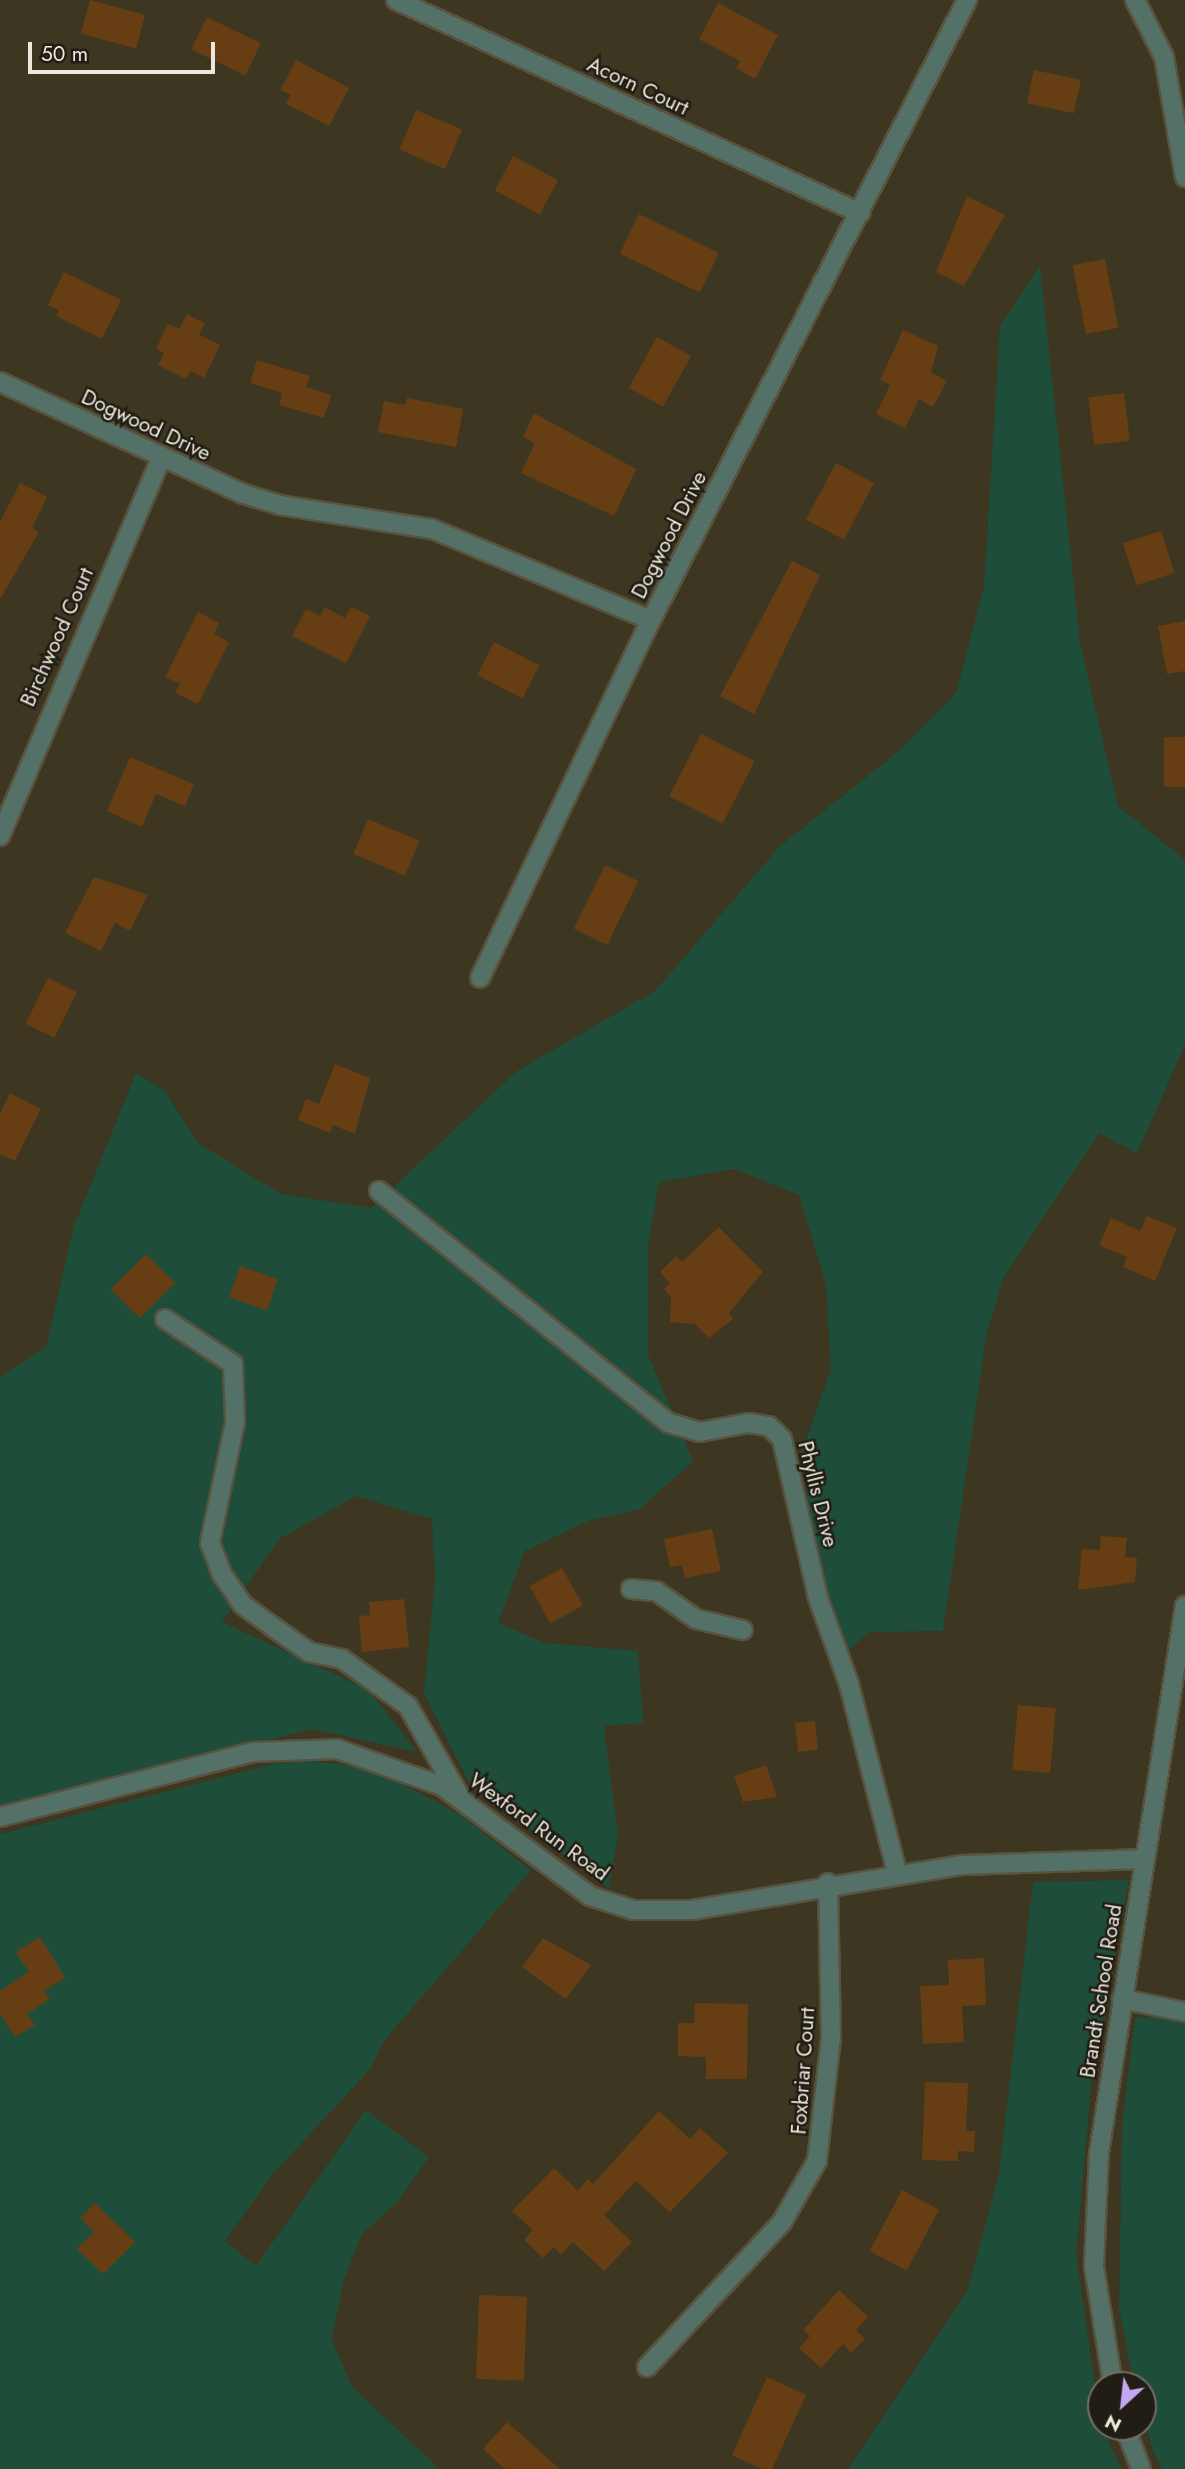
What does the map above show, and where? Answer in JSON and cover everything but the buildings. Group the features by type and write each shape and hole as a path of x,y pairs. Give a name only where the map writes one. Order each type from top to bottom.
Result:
{"street":[{"name":"Acorn Court","path":"396,0 860,213"},
{"name":"Dogwood Drive","path":"0,382 160,458 280,505 457,537 651,620 967,0"},
{"path":"1135,0 1164,57 1185,177"},
{"name":"Birchwood Court","path":"0,836 160,458"},
{"path":"480,978 651,620"},
{"name":"Phyllis Drive","path":"379,1191 669,1423 700,1432 749,1423 769,1426 782,1439 818,1598 849,1684 897,1872"},
{"path":"165,1319 233,1364 235,1422 210,1543 222,1574 243,1605 273,1627 309,1652 342,1659 408,1706 460,1797"},
{"path":"631,1589 656,1591 696,1619 743,1630"},
{"name":"Brandt School Road","path":"1110,2371 1098,2301 1095,2219 1122,1999 1185,1606"},
{"name":"Wexford Run Road","path":"0,1817 253,1752 292,1748 374,1757 460,1797 558,1873 612,1906 692,1910 897,1872 1056,1858 1145,1859"},
{"name":"Foxbriar Court","path":"648,2367 782,2222 817,2161 831,2038 828,1883"},
{"path":"1122,1999 1185,2012"},
{"path":"1130,2441 1141,2469"}],"green space":[{"path":"1040,266 1080,642 1118,806 1185,860 1185,1045 1137,1153 1099,1133 1004,1277 987,1332 943,1631 870,1632 848,1650 817,1562 801,1454 831,1369 826,1285 799,1195 735,1169 659,1182 648,1248 648,1355 693,1461 640,1509 588,1521 525,1551 498,1623 545,1643 638,1651 643,1723 604,1726 618,1836 609,1888 471,1786 424,1694 435,1579 432,1519 356,1496 279,1539 222,1622 369,1690 417,1752 313,1729 0,1805 0,1377 46,1347 74,1226 136,1073 165,1091 198,1143 281,1194 371,1208 517,1071 655,991 780,846 894,755 956,693 984,586 1000,327"},
{"path":"293,1759 373,1768 460,1815 531,1870 384,2041 371,2068 273,2174 225,2241 256,2266 366,2110 429,2157 397,2203 362,2234 343,2282 332,2340 352,2387 440,2469 0,2469 0,1834"},
{"path":"1129,1880 1092,2075 1076,2255 1093,2371 1087,2371 1087,2441 1108,2441 1122,2469 848,2469 967,2292 999,2174 1033,1882"},
{"path":"1154,2017 1185,2023 1185,2469 1162,2469 1153,2450 1150,2441 1157,2441 1157,2371 1131,2371 1119,2308 1122,2125 1135,2018"}]}
